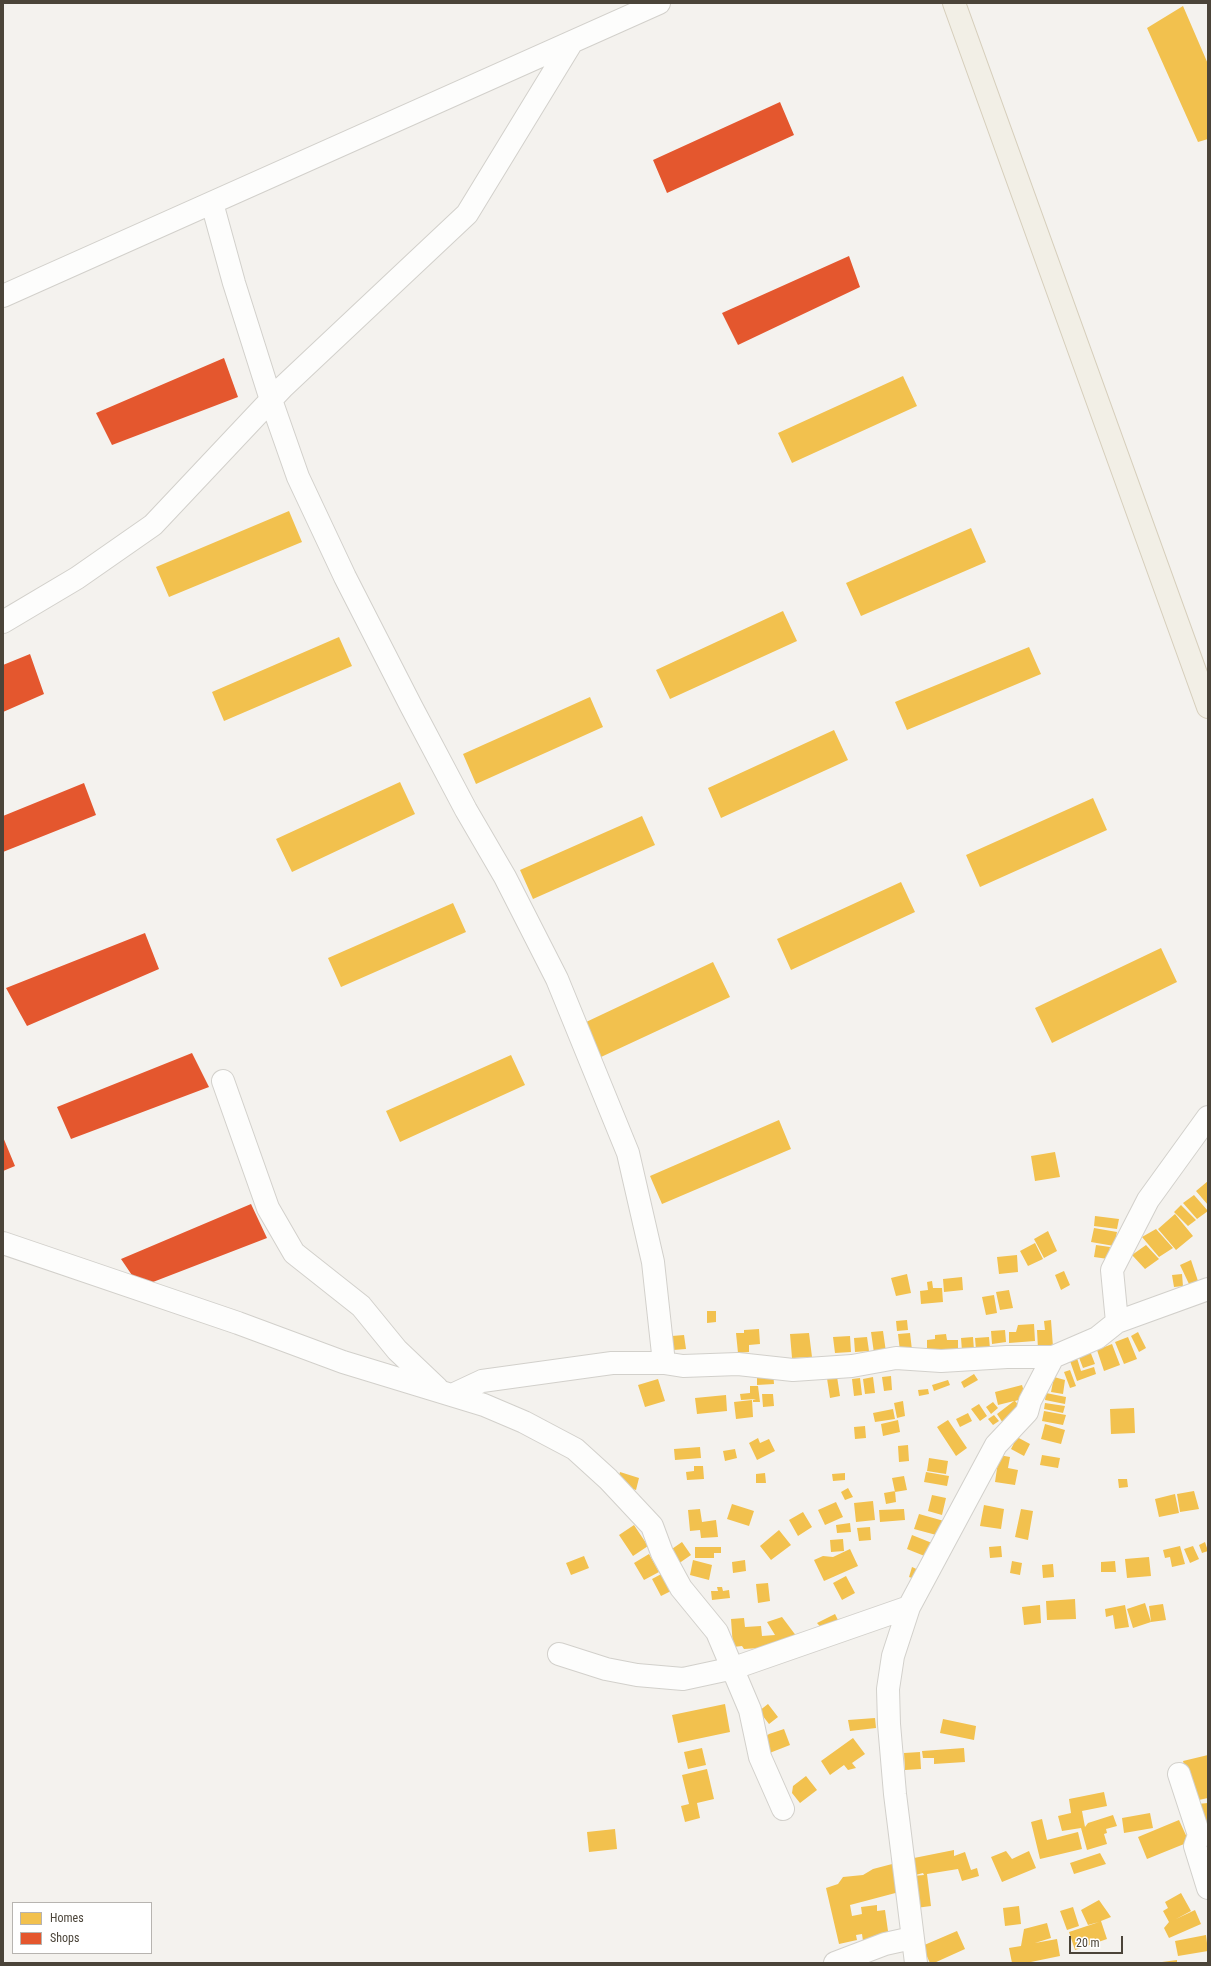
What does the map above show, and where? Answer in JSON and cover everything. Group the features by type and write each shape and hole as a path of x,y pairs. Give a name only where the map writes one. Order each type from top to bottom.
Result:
{"main road":[{"path":"954,3 1206,694"}],"street":[{"path":"3,296 659,3"},
{"path":"3,622 77,578 153,525 271,400 467,214 572,42"},
{"path":"212,203 234,283 271,400 298,477 345,577 466,810 505,877 554,972 628,1153 653,1262 664,1363"},
{"path":"224,1081 268,1208 294,1253 361,1306 397,1350 446,1392"},
{"path":"1117,1322 1112,1270 1148,1200 1208,1116"},
{"path":"3,1243 238,1323 343,1362 446,1392 524,1422 575,1449 608,1479 652,1526 662,1553 681,1588 717,1632 734,1668 750,1710 760,1757 783,1809"},
{"path":"446,1392 482,1381 612,1363 664,1363 683,1366 738,1364 793,1370 852,1366 896,1358 941,1361 1053,1356 1097,1338 1117,1322 1208,1289"},
{"path":"916,1963 895,1794 889,1724 888,1689 893,1656 909,1607 996,1445 1027,1412 1030,1401 1053,1356"},
{"path":"559,1654 606,1669 637,1675 683,1679 734,1668 909,1607"},
{"path":"1179,1774 1199,1835 1195,1846 1208,1888"},
{"path":"835,1963 885,1944 912,1938"}],"building: Homes":[{"path":"1183,6 1208,64 1208,139 1198,142 1147,28"},
{"path":"903,376 917,406 792,463 778,433"},
{"path":"289,511 302,542 169,597 156,567"},
{"path":"971,528 986,562 861,616 846,583"},
{"path":"783,611 797,641 670,699 656,670"},
{"path":"339,637 352,666 224,721 212,692"},
{"path":"1029,647 1041,674 907,730 895,702"},
{"path":"590,697 603,727 476,784 463,754"},
{"path":"834,730 848,760 721,818 708,788"},
{"path":"400,782 415,814 292,872 276,839"},
{"path":"1093,798 1107,830 980,887 966,855"},
{"path":"642,816 655,845 533,899 520,870"},
{"path":"901,882 915,912 791,970 777,939"},
{"path":"453,903 466,932 341,987 328,958"},
{"path":"1161,948 1177,982 1052,1043 1035,1008"},
{"path":"713,962 730,997 601,1057 584,1023"},
{"path":"511,1055 525,1085 400,1142 386,1111"},
{"path":"779,1120 791,1149 662,1204 650,1176"},
{"path":"1055,1152 1060,1177 1035,1181 1031,1156"},
{"path":"1208,1181 1208,1205 1196,1191"},
{"path":"1194,1195 1208,1211 1197,1219 1183,1203"},
{"path":"1181,1205 1196,1220 1188,1226 1174,1212"},
{"path":"1175,1214 1193,1236 1176,1250 1158,1229"},
{"path":"1095,1216 1119,1219 1117,1229 1094,1226"},
{"path":"1094,1228 1117,1232 1114,1246 1091,1242"},
{"path":"1156,1229 1173,1248 1159,1257 1142,1237"},
{"path":"1048,1231 1057,1251 1044,1258 1034,1239"},
{"path":"1035,1243 1043,1259 1028,1266 1020,1251"},
{"path":"1096,1245 1110,1247 1108,1259 1094,1257"},
{"path":"1146,1245 1159,1259 1145,1269 1132,1255"},
{"path":"1017,1255 1018,1272 999,1274 997,1257"},
{"path":"1191,1260 1198,1281 1189,1284 1180,1265"},
{"path":"1064,1271 1070,1285 1061,1290 1055,1275"},
{"path":"907,1274 911,1293 896,1296 891,1278"},
{"path":"1182,1274 1183,1286 1174,1287 1172,1275"},
{"path":"962,1277 963,1290 944,1292 943,1279"},
{"path":"932,1281 933,1288 942,1288 943,1302 921,1304 920,1291 928,1290 927,1282"},
{"path":"1009,1290 1013,1308 1000,1310 996,1292"},
{"path":"994,1295 997,1313 986,1315 982,1297"},
{"path":"707,1311 716,1311 716,1322 707,1323"},
{"path":"907,1320 908,1330 897,1331 896,1321"},
{"path":"1051,1320 1053,1347 1038,1349 1037,1330 1045,1330 1044,1321"},
{"path":"1034,1324 1035,1341 1009,1343 1009,1332 1016,1332 1018,1325"},
{"path":"759,1329 760,1344 749,1345 749,1352 738,1353 736,1333 744,1333 744,1330"},
{"path":"1005,1330 1006,1342 992,1344 991,1331"},
{"path":"883,1331 886,1352 874,1353 871,1332"},
{"path":"1138,1332 1146,1348 1139,1352 1131,1336"},
{"path":"809,1333 812,1357 792,1358 790,1334"},
{"path":"910,1333 912,1350 900,1351 898,1334"},
{"path":"946,1334 947,1340 958,1340 958,1350 936,1354 935,1349 927,1350 927,1340 935,1339 935,1335"},
{"path":"684,1335 686,1349 673,1350 672,1336"},
{"path":"850,1336 851,1352 835,1353 833,1337"},
{"path":"867,1337 869,1351 855,1352 854,1338"},
{"path":"973,1337 974,1350 962,1351 961,1338"},
{"path":"989,1337 990,1349 976,1350 975,1338"},
{"path":"1128,1337 1137,1359 1124,1364 1115,1342"},
{"path":"1112,1344 1120,1365 1104,1371 1097,1350"},
{"path":"1090,1351 1095,1364 1083,1368 1078,1355"},
{"path":"1077,1358 1081,1371 1094,1367 1096,1374 1077,1381 1070,1361"},
{"path":"836,1370 840,1396 830,1398 826,1372"},
{"path":"1070,1370 1076,1386 1070,1388 1064,1372"},
{"path":"773,1371 774,1384 757,1385 757,1372"},
{"path":"974,1374 978,1380 964,1388 961,1382"},
{"path":"891,1376 892,1390 884,1391 882,1377"},
{"path":"873,1377 875,1393 865,1394 863,1379"},
{"path":"1054,1377 1065,1380 1063,1394 1051,1392"},
{"path":"860,1378 862,1395 854,1396 852,1379"},
{"path":"658,1379 665,1401 645,1407 638,1385"},
{"path":"948,1380 950,1385 934,1391 932,1385"},
{"path":"1022,1385 1026,1398 1015,1401 1022,1409 1003,1423 997,1414 1014,1401 998,1405 995,1392"},
{"path":"750,1386 758,1386 760,1402 753,1402 753,1400 756,1399 741,1400 740,1394 750,1393"},
{"path":"928,1389 929,1394 919,1396 918,1390"},
{"path":"1046,1393 1066,1397 1065,1404 1045,1400"},
{"path":"762,1394 773,1394 774,1406 763,1407"},
{"path":"726,1395 727,1411 697,1414 695,1398"},
{"path":"752,1400 753,1417 736,1419 734,1402"},
{"path":"903,1401 905,1416 897,1418 894,1403"},
{"path":"993,1402 998,1408 991,1414 986,1407"},
{"path":"1045,1403 1065,1406 1063,1413 1044,1409"},
{"path":"979,1404 987,1416 980,1421 971,1409"},
{"path":"1134,1408 1135,1433 1111,1434 1110,1409"},
{"path":"893,1409 895,1419 875,1422 873,1413"},
{"path":"1044,1411 1066,1415 1063,1425 1042,1421"},
{"path":"968,1413 972,1421 960,1427 956,1419"},
{"path":"994,1415 999,1421 993,1425 988,1419"},
{"path":"898,1420 900,1432 883,1436 881,1424"},
{"path":"948,1420 967,1448 956,1456 937,1427"},
{"path":"1045,1424 1065,1430 1061,1444 1041,1439"},
{"path":"865,1426 866,1438 855,1439 854,1427"},
{"path":"1017,1437 1030,1444 1024,1456 1011,1449"},
{"path":"758,1438 760,1443 769,1439 775,1451 757,1460 749,1443"},
{"path":"908,1445 909,1461 899,1462 898,1446"},
{"path":"700,1447 701,1458 675,1460 674,1449"},
{"path":"735,1449 737,1458 725,1461 723,1451"},
{"path":"999,1455 1010,1457 1008,1468 1018,1470 1015,1485 995,1482"},
{"path":"1042,1455 1060,1458 1058,1468 1040,1465"},
{"path":"929,1458 948,1461 946,1474 927,1471"},
{"path":"694,1466 703,1466 704,1479 687,1480 686,1472 694,1471"},
{"path":"620,1472 639,1478 636,1490 617,1484"},
{"path":"926,1472 949,1476 947,1486 924,1482"},
{"path":"765,1473 766,1483 756,1483 756,1474"},
{"path":"845,1473 845,1480 833,1481 832,1474"},
{"path":"904,1476 907,1490 895,1492 892,1478"},
{"path":"1118,1479 1127,1479 1128,1487 1119,1488"},
{"path":"848,1488 853,1497 845,1500 841,1492"},
{"path":"895,1491 896,1502 886,1504 884,1493"},
{"path":"1194,1491 1199,1509 1180,1512 1177,1494"},
{"path":"1175,1494 1179,1513 1159,1517 1155,1499"},
{"path":"932,1495 946,1498 942,1515 928,1511"},
{"path":"873,1501 875,1520 856,1522 854,1503"},
{"path":"836,1502 843,1517 825,1525 818,1510"},
{"path":"732,1504 754,1511 749,1526 727,1519"},
{"path":"984,1505 1004,1509 1001,1529 980,1526"},
{"path":"700,1509 702,1522 716,1520 718,1537 701,1538 700,1530 690,1531 688,1510"},
{"path":"904,1509 905,1520 880,1522 879,1510"},
{"path":"1021,1509 1033,1511 1028,1540 1015,1537"},
{"path":"803,1512 812,1527 798,1536 789,1520"},
{"path":"919,1514 944,1521 940,1536 914,1529"},
{"path":"850,1523 851,1532 837,1533 836,1525"},
{"path":"634,1525 648,1546 633,1556 619,1535"},
{"path":"870,1527 871,1540 859,1541 857,1528"},
{"path":"779,1530 791,1545 771,1560 760,1546"},
{"path":"912,1535 937,1545 932,1559 907,1549"},
{"path":"843,1539 844,1551 831,1552 830,1540"},
{"path":"682,1542 691,1555 678,1564 669,1551"},
{"path":"1205,1542 1208,1551 1202,1553 1199,1545"},
{"path":"1001,1546 1002,1557 990,1558 989,1547"},
{"path":"1180,1546 1185,1564 1172,1567 1170,1557 1165,1558 1163,1550"},
{"path":"1193,1546 1199,1559 1190,1563 1184,1549"},
{"path":"695,1547 721,1547 721,1553 714,1553 714,1558 695,1558"},
{"path":"850,1549 858,1566 824,1581 814,1560 823,1556 833,1557"},
{"path":"649,1554 659,1572 644,1580 634,1563"},
{"path":"584,1556 589,1568 571,1575 566,1563"},
{"path":"1149,1557 1151,1576 1127,1578 1125,1559"},
{"path":"693,1560 712,1565 709,1580 690,1575"},
{"path":"745,1560 746,1571 733,1573 732,1562"},
{"path":"1012,1561 1022,1563 1020,1575 1010,1573"},
{"path":"1115,1561 1116,1572 1101,1572 1101,1562"},
{"path":"1053,1564 1054,1577 1043,1578 1042,1565"},
{"path":"912,1567 921,1571 918,1580 909,1577"},
{"path":"665,1572 675,1589 661,1596 652,1579"},
{"path":"846,1576 855,1593 842,1600 833,1583"},
{"path":"768,1583 770,1601 758,1603 756,1584"},
{"path":"717,1587 722,1587 723,1591 729,1590 730,1598 712,1600 711,1591 718,1591"},
{"path":"1075,1599 1076,1619 1047,1620 1046,1601"},
{"path":"1145,1603 1151,1622 1133,1628 1127,1609"},
{"path":"1163,1604 1166,1620 1151,1622 1149,1606"},
{"path":"1040,1605 1041,1623 1024,1625 1022,1607"},
{"path":"1125,1605 1129,1627 1115,1629 1113,1615 1106,1617 1105,1609"},
{"path":"835,1614 840,1624 824,1631 817,1623"},
{"path":"782,1617 803,1645 744,1649 742,1646 733,1647 731,1619 744,1618 745,1627 761,1626 762,1636 775,1635 767,1622"},
{"path":"725,1704 730,1732 678,1743 672,1715"},
{"path":"768,1704 778,1717 769,1724 759,1711"},
{"path":"875,1718 876,1728 850,1731 848,1720"},
{"path":"943,1719 976,1726 974,1740 940,1733"},
{"path":"784,1729 790,1745 767,1754 761,1740 769,1734"},
{"path":"853,1738 865,1754 852,1763 856,1768 848,1770 844,1765 830,1775 821,1761"},
{"path":"702,1748 706,1765 688,1769 684,1752"},
{"path":"964,1748 965,1762 934,1764 934,1758 923,1758 922,1751"},
{"path":"920,1752 921,1769 905,1770 904,1753"},
{"path":"1208,1755 1208,1798 1194,1801 1183,1761"},
{"path":"707,1769 714,1799 697,1803 700,1818 685,1822 681,1806 689,1804 682,1775"},
{"path":"806,1776 817,1790 800,1803 792,1793 793,1786"},
{"path":"1104,1792 1107,1806 1082,1811 1085,1827 1088,1823 1113,1815 1117,1826 1106,1829 1107,1833 1104,1834 1107,1844 1087,1850 1081,1828 1062,1831 1058,1816 1071,1813 1069,1799"},
{"path":"1208,1803 1208,1834 1197,1804"},
{"path":"1150,1813 1153,1828 1124,1833 1122,1818"},
{"path":"1042,1819 1047,1840 1078,1832 1082,1849 1040,1859 1031,1822"},
{"path":"1179,1820 1189,1842 1147,1859 1138,1837"},
{"path":"615,1829 617,1849 589,1852 587,1832"},
{"path":"954,1850 954,1856 965,1852 971,1870 977,1868 979,1876 962,1881 958,1869 927,1874 931,1906 916,1908 909,1859","holes":["923,1873 924,1875 912,1876"]},
{"path":"1006,1851 1012,1859 1029,1851 1036,1868 1002,1882 991,1857"},
{"path":"1100,1853 1106,1864 1074,1874 1070,1863"},
{"path":"896,1863 903,1891 850,1905 852,1916 862,1914 861,1907 877,1905 877,1911 885,1910 889,1938 863,1941 862,1934 856,1935 857,1940 839,1944 826,1888 838,1884 843,1877 863,1875 873,1869"},
{"path":"1181,1893 1191,1911 1176,1919 1195,1910 1201,1924 1169,1938 1164,1928 1169,1922 1163,1911 1168,1908 1165,1902"},
{"path":"1099,1900 1111,1917 1101,1921 1107,1939 1075,1950 1069,1932 1099,1922 1088,1925 1081,1910"},
{"path":"1019,1906 1021,1924 1005,1926 1003,1908"},
{"path":"1073,1907 1079,1926 1067,1930 1060,1911"},
{"path":"1047,1923 1051,1938 1035,1943 1057,1939 1060,1956 1026,1963 1012,1963 1009,1948 1021,1946 1024,1929"},
{"path":"957,1931 965,1949 934,1963 930,1963 922,1946"},
{"path":"1206,1935 1208,1951 1178,1956 1175,1941"},
{"path":"1177,1960 1177,1963 1162,1962"}],"building: Shops":[{"path":"780,102 794,135 667,193 653,160"},
{"path":"849,256 860,287 738,345 722,313"},
{"path":"224,358 238,397 112,445 96,413"},
{"path":"30,654 44,694 3,712 3,665"},
{"path":"84,783 96,815 3,852 3,816"},
{"path":"145,933 159,969 27,1026 6,988"},
{"path":"192,1053 209,1087 71,1139 57,1107"},
{"path":"3,1137 15,1166 3,1171"},
{"path":"251,1204 267,1238 140,1287 121,1259"}]}
